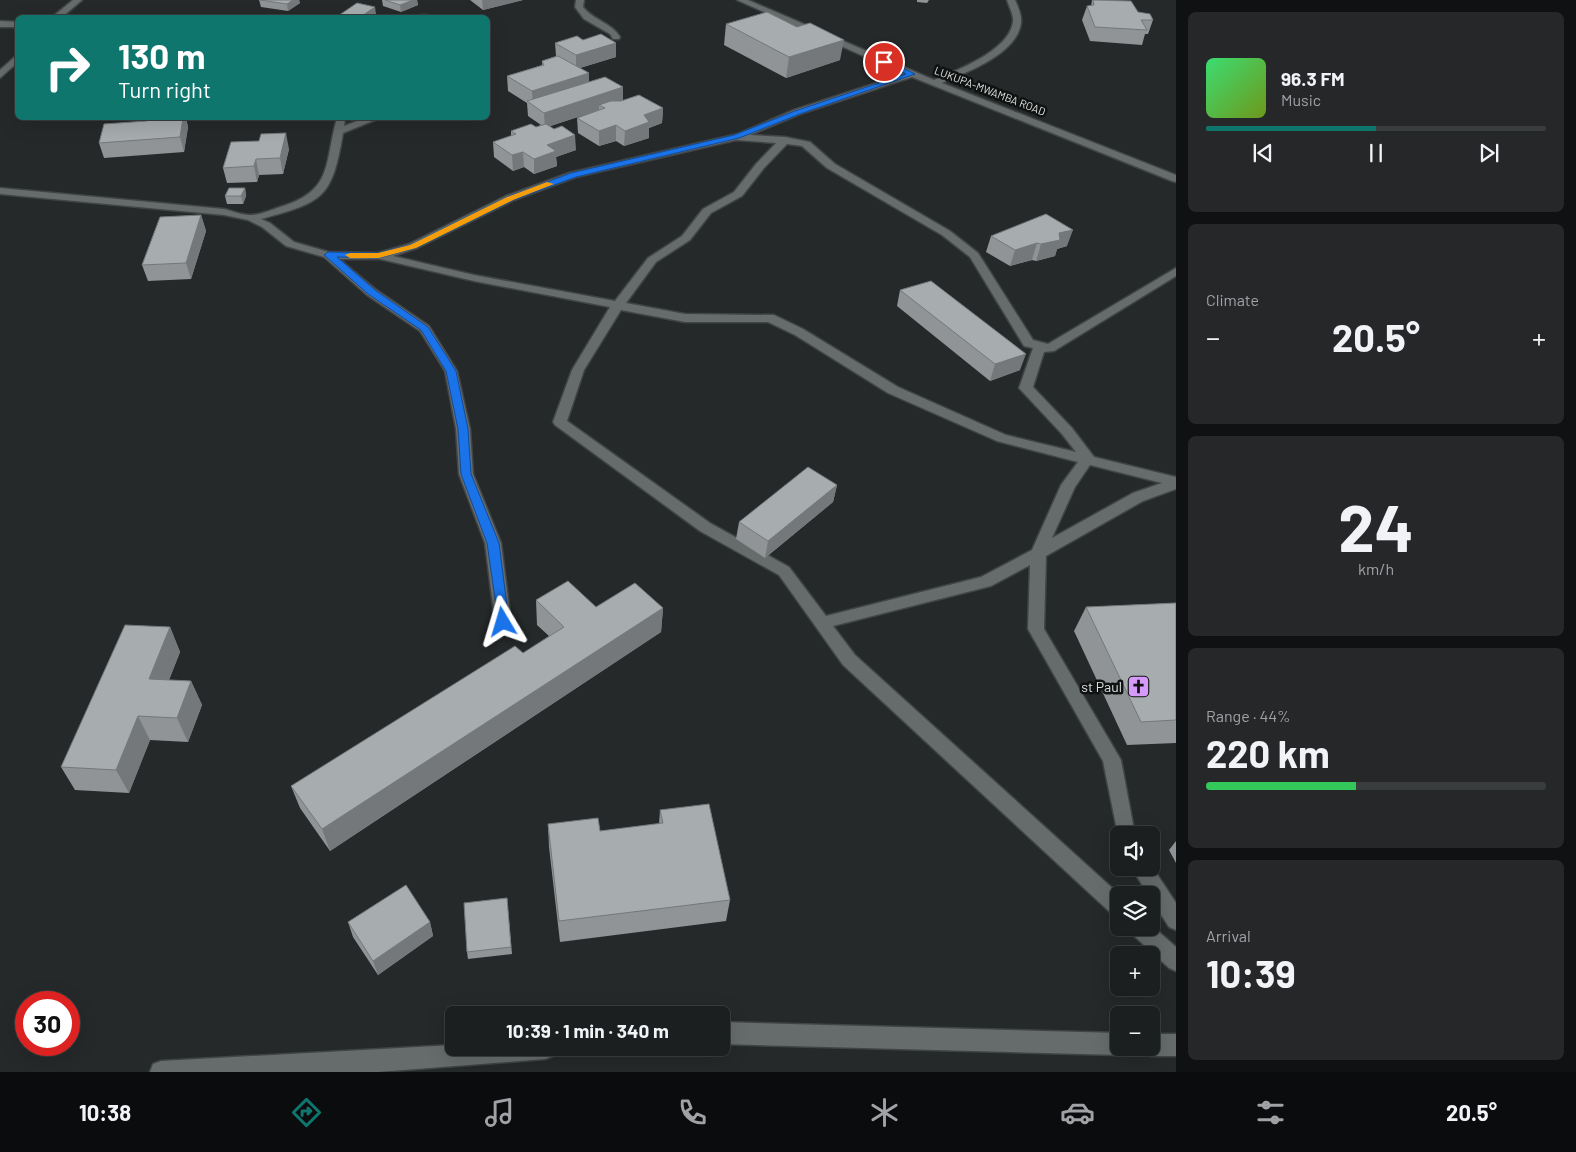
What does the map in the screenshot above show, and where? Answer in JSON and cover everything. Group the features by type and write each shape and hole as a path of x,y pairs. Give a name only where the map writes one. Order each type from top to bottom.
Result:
{"street":[{"path":"59,15 78,0"},
{"path":"580,0 579,7 587,18 613,32 616,37"},
{"name":"LUKUPA-MWAMBA ROAD","path":"741,0 912,74 1176,178"},
{"path":"934,83 965,70 993,54 1012,37 1017,22 1011,0"},
{"path":"0,24 15,24"},
{"path":"0,75 15,60"},
{"path":"379,256 413,246 510,198 574,175 736,137 797,112 912,74"},
{"path":"251,218 313,198 324,186 341,120"},
{"path":"338,132 367,120"},
{"path":"736,137 785,140 806,144 831,166 946,233 974,255 1028,343 1044,349"},
{"path":"785,140 760,166 738,194 707,211 686,238 652,260 618,305 578,370 560,422 705,527 784,571 849,660 1110,900"},
{"path":"0,191 224,212 251,218 266,225 290,244 328,255 379,256 474,278 685,318 770,318 799,332 893,390 1002,438 1088,458 1176,483"},
{"path":"328,255 372,292 425,329 451,371 463,429 466,474 493,543 503,622"},
{"path":"1088,458 1067,431 1026,388 1044,349 1176,271"},
{"path":"1088,458 1068,485 1038,553 1036,629 1112,760 1124,826"},
{"path":"821,623 985,582 1138,497 1176,483"},
{"path":"1147,876 1176,920"},
{"path":"1149,936 1176,960"},
{"path":"730,1033 1110,1044"},
{"path":"1160,1045 1176,1046"},
{"path":"161,1072 418,1066 489,1056"}],"building":[{"path":"260,0 293,0 287,4"},
{"path":"385,0 413,0 400,5"},
{"path":"1093,0 1131,1 1138,12 1150,14 1153,20 1141,20 1147,30 1095,27 1087,6 1094,5"},
{"path":"357,3 375,7 363,15 339,15"},
{"path":"767,12 797,27 810,23 844,40 789,57 726,24"},
{"path":"601,34 616,43 576,55 555,43 577,36 583,40"},
{"path":"558,56 589,73 532,91 507,76 544,65 542,61"},
{"path":"605,77 623,87 544,113 527,101"},
{"path":"639,95 663,108 644,115 649,122 625,131 616,125 599,131 577,118 605,108 599,105"},
{"path":"183,120 180,137 99,143 104,124"},
{"path":"531,124 536,127 546,124 554,129 562,126 575,135 547,145 556,151 534,159 523,152 512,155 493,142 516,134 511,131"},
{"path":"286,133 280,158 256,159 254,166 223,168 231,142 259,141 261,134"},
{"path":"229,188 245,188 241,196 225,196"},
{"path":"1046,214 1073,230 1059,233 1060,240 1041,244 1037,243 1015,250 991,236"},
{"path":"201,215 186,263 142,265 160,217"},
{"path":"931,281 1026,354 995,364 900,290"},
{"path":"808,467 837,485 768,541 739,522"},
{"path":"568,581 596,607 635,583 663,608 322,829 291,786 515,646 523,653 564,627 536,600"},
{"name":"st Paul","path":"1176,603 1176,720 1141,722 1086,607"},
{"path":"125,625 170,627 149,679 191,681 177,718 138,716 116,770 61,767"},
{"path":"709,804 730,900 559,921 548,824 598,818 600,831 663,823 660,810"},
{"path":"406,885 430,922 373,961 348,922"},
{"path":"507,898 511,947 467,952 464,903"}],"slow traffic":[{"path":"350,255 379,256 413,246 510,198 550,184"}],"place":[{"name":"st Paul","path":"1138,687"}],"route":[{"path":"503,622 493,543 466,474 463,429 451,371 425,329 372,292 328,255 379,256 413,246 510,198 574,175 736,137 797,112 912,74 884,62"}]}
